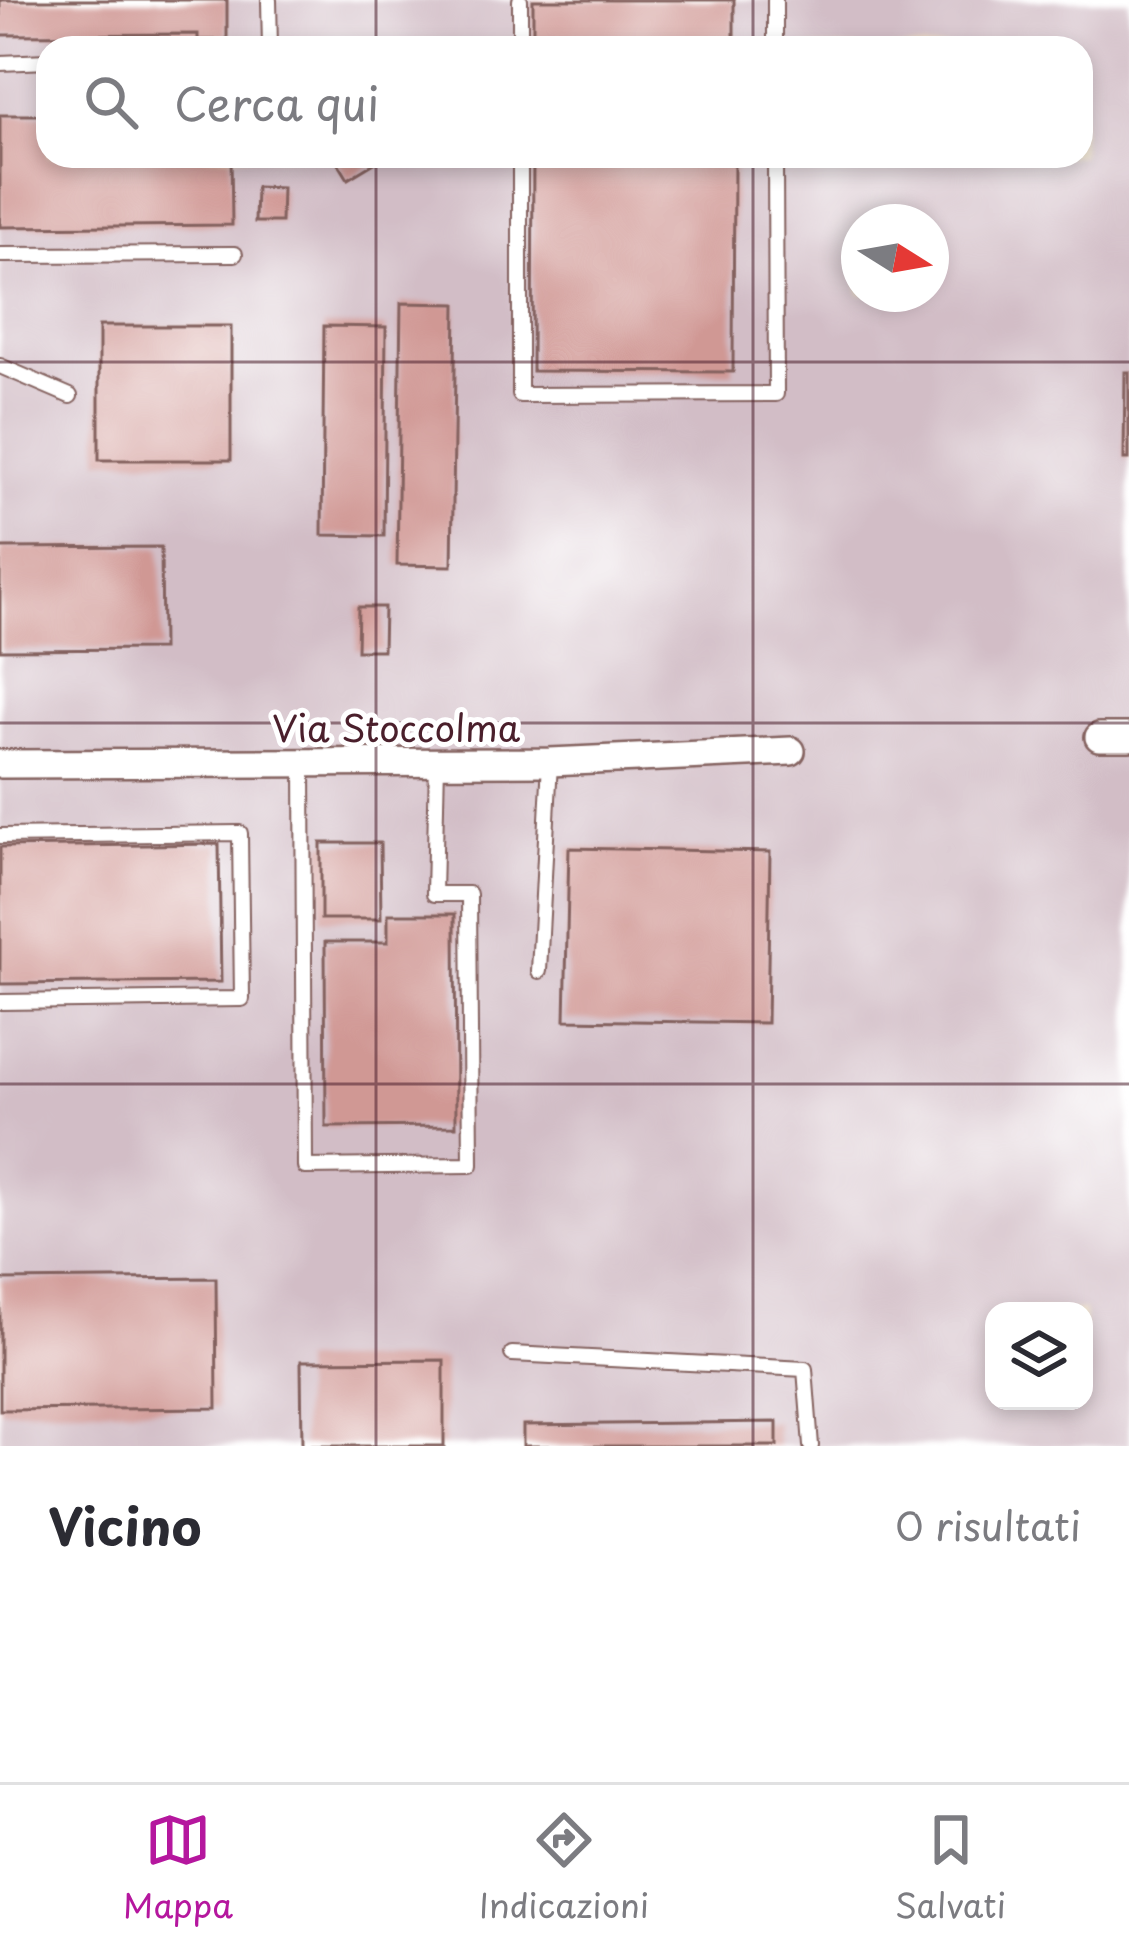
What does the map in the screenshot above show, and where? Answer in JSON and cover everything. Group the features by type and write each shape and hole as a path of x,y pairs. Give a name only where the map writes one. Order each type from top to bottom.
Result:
{"street":[{"path":"1099,737 1129,736"},
{"name":"Via Stoccolma","path":"0,764 550,762 791,751"}],"lane":[{"path":"269,0 270,36"},
{"path":"520,0 520,36"},
{"path":"775,0 775,36"},
{"path":"0,62 36,62"},
{"path":"520,168 520,395 776,394 775,168"},
{"path":"0,255 235,254"},
{"path":"0,366 70,397"},
{"path":"303,763 305,1167 471,1165 469,894 434,894 436,762"},
{"path":"539,971 550,762"},
{"path":"0,836 240,833 242,999 0,1002"},
{"path":"512,1354 806,1369 811,1446"}],"shaded area":[{"path":"0,0 1129,0 1129,1446 0,1446"}],"building":[{"path":"0,0 227,0 227,36 0,35"},
{"path":"533,0 734,0 734,36 533,36"},
{"path":"0,115 36,115 36,168 231,168 232,225 0,227"},
{"path":"341,168 366,168 348,179"},
{"path":"533,168 734,168 733,372 532,371"},
{"path":"256,187 282,188 281,222 255,222"},
{"path":"401,303 456,304 452,566 397,565"},
{"path":"99,326 231,326 231,460 99,460"},
{"path":"324,326 386,327 384,536 322,535"},
{"path":"1125,372 1129,372 1129,459 1124,459"},
{"path":"161,547 162,649 0,650 0,548"},
{"path":"358,607 384,607 383,650 357,650"},
{"path":"321,843 380,843 381,919 321,919"},
{"path":"219,844 221,982 0,984 0,847"},
{"path":"569,848 770,852 767,1023 565,1020"},
{"path":"388,914 455,914 456,1126 326,1127 325,942 388,942"},
{"path":"216,1278 217,1408 0,1410 0,1280"},
{"path":"444,1360 444,1446 302,1446 301,1361"},
{"path":"777,1422 777,1446 523,1446 523,1425"}]}
